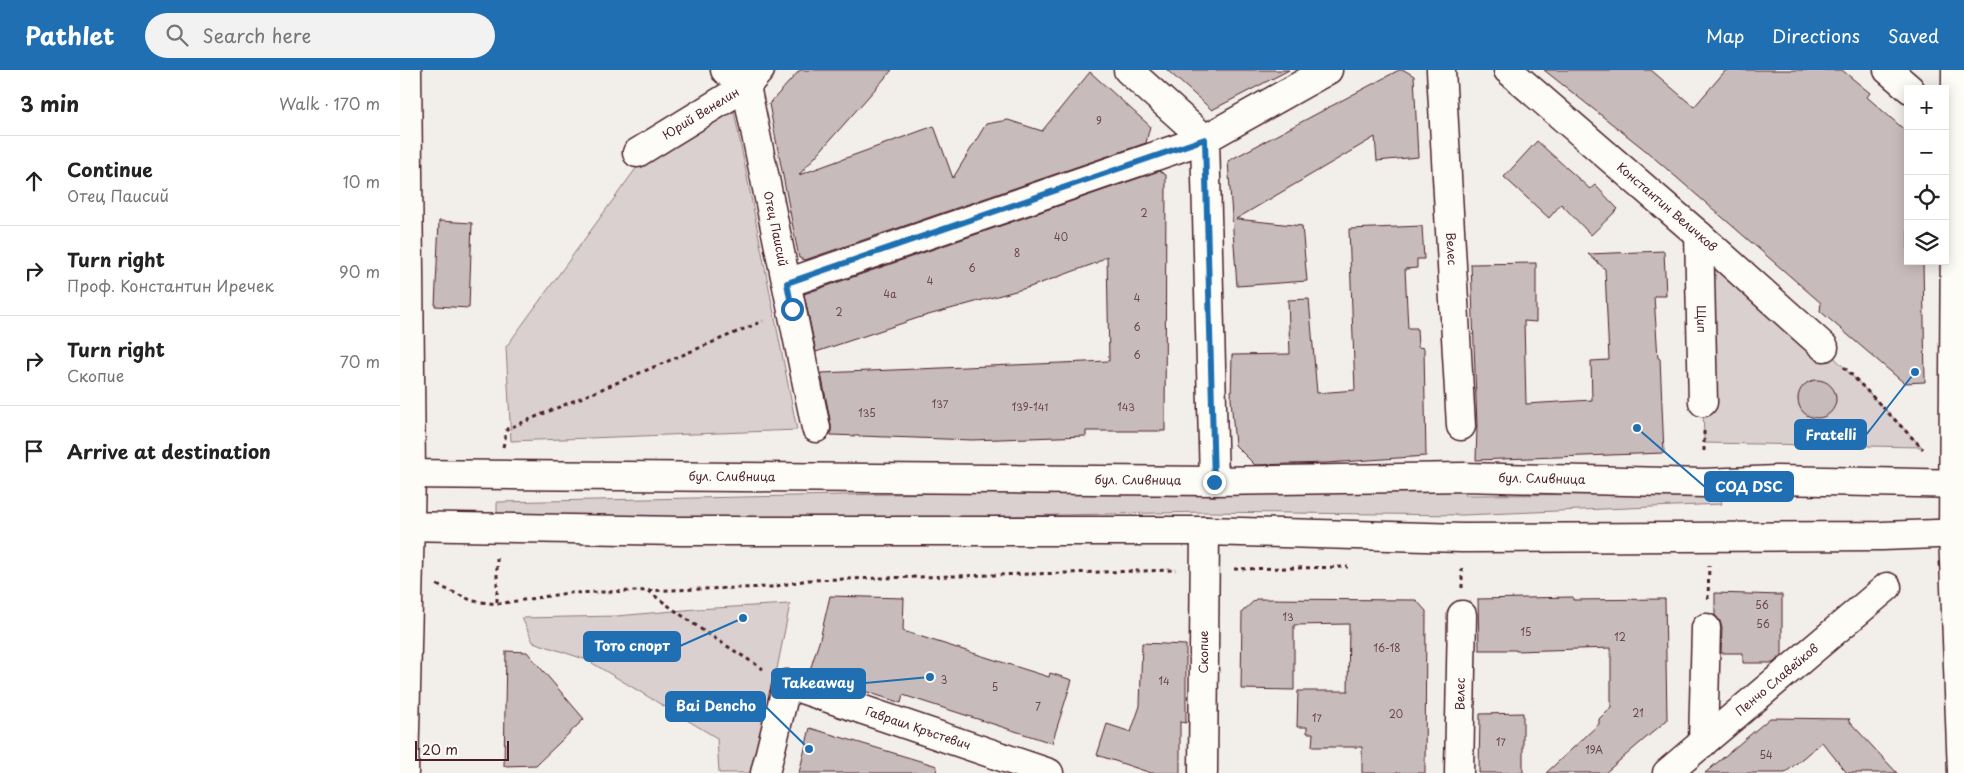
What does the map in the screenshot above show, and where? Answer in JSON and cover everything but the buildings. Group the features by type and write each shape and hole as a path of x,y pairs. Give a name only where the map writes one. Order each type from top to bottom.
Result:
{"street":[{"path":"404,773 407,70"},
{"path":"725,70 753,78"},
{"path":"1128,70 1205,139 1214,482"},
{"path":"787,283 1205,139 1328,70"},
{"name":"Велес","path":"1441,70 1461,426"},
{"name":"Константин Величков","path":"1508,70 1699,235 1824,347"},
{"path":"1888,70 1905,85"},
{"path":"1956,70 1951,123 1959,483 1962,773"},
{"name":"Юрий Венелин","path":"637,153 753,78"},
{"name":"Отец Паисий","path":"753,78 787,283 816,428"},
{"name":"Щип","path":"1699,235 1703,402"},
{"name":"бул. Сливница","path":"405,474 1214,482 1463,477 1704,482 1777,480 1959,483"},
{"path":"405,526 690,532 1206,532 1462,538 1882,536 1959,533"},
{"name":"Скопие","path":"1203,773 1206,532"},
{"name":"Пенчо Славейков","path":"1667,773 1886,587"},
{"name":"Велес","path":"1459,773 1462,615"},
{"path":"1703,743 1706,628"},
{"path":"765,773 787,684"},
{"name":"Гавраил Кръстевич","path":"787,684 1049,773"}],"path":[{"path":"507,430 792,309"},
{"path":"1824,347 1959,483"},
{"path":"1703,402 1704,482"},
{"path":"497,527 497,604"},
{"path":"1706,628 1710,537"},
{"path":"648,590 705,632 787,684"}],"shaded area":[{"path":"734,111 797,430 511,441 506,347 637,167"},
{"path":"1699,235 1824,347 1922,447 1704,443"},
{"path":"1463,477 1464,495 1719,494 1722,504 1463,515 1204,512 497,527 497,502 941,493 958,479"},
{"path":"790,604 775,679 752,773 719,773 717,738 587,660 533,642 522,618 617,616 696,609"}],"place":[{"name":"Fratelli","path":"1915,372"},
{"name":"СОД DSC","path":"1637,428"},
{"name":"Тото спорт","path":"743,618"},
{"name":"Takeaway","path":"930,677"},
{"name":"Bai Dencho","path":"809,749"}],"route":[{"path":"792,309 787,283 1205,139 1214,482"}]}
